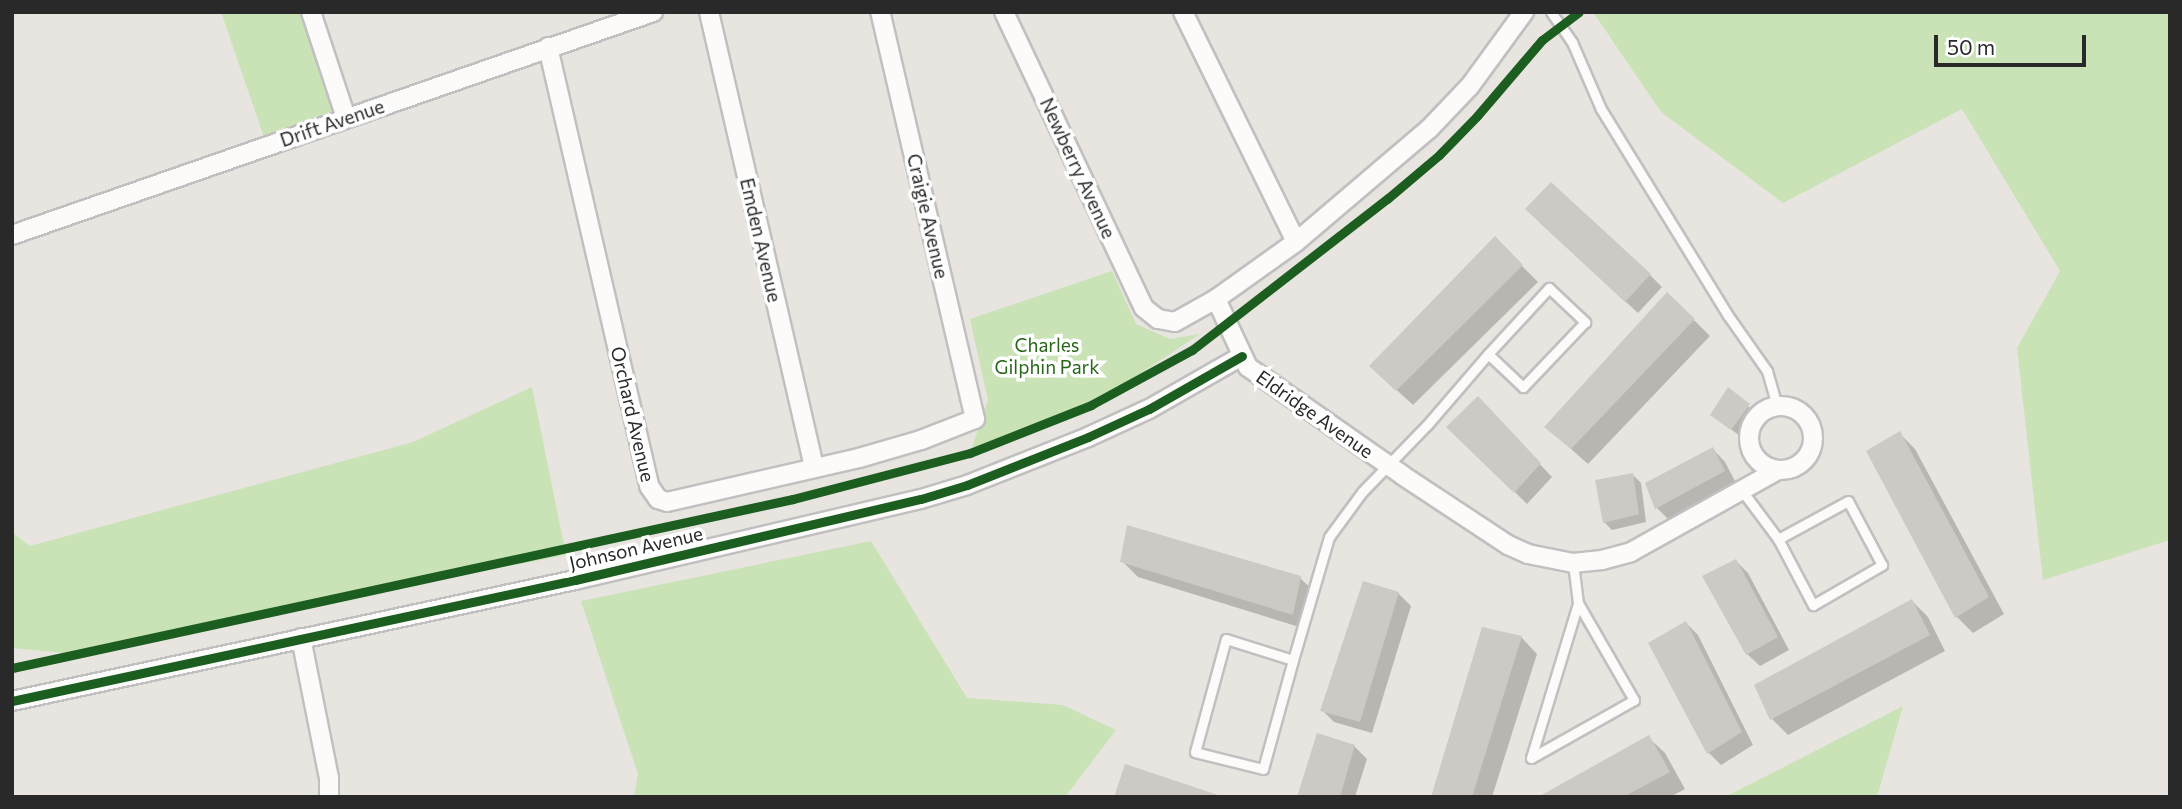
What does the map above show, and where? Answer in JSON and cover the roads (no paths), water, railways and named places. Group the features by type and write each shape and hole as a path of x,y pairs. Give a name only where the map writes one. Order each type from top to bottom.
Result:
{"street":[{"path":"311,12 346,118"},
{"name":"Drift Avenue","path":"12,234 653,12"},
{"name":"Emden Avenue","path":"709,12 814,468"},
{"name":"Craigie Avenue","path":"880,12 975,419"},
{"name":"Newberry Avenue","path":"1004,12 1144,308 1158,319 1175,321 1216,299"},
{"path":"1183,12 1296,242"},
{"path":"1216,299 1296,242 1429,129 1471,86 1524,12"},
{"name":"Orchard Avenue","path":"548,47 651,492 658,499 667,502 814,468 921,440 975,419"},
{"name":"Eldridge Avenue","path":"1216,299 1248,367 1386,464 1508,545 1528,554 1573,563 1602,560 1631,552 1744,492 1778,470"},
{"name":"Johnson Avenue","path":"12,701 849,518 967,485 1149,409 1242,356"},
{"path":"1777,407 1795,409 1804,415 1814,438 1812,449 1804,461 1789,471 1778,470 1759,462 1751,451 1751,427 1759,415 1777,407"},
{"path":"301,638 329,778 329,797"}],"lane":[{"path":"1551,12 1572,42 1601,109 1727,314 1767,371 1777,407"},
{"path":"1293,660 1226,639 1195,752 1263,769 1329,537 1386,464 1427,425 1488,354 1549,288 1585,322 1523,387 1488,354"},
{"path":"1744,492 1778,539 1814,605 1882,565 1848,501 1778,539"},
{"path":"1573,563 1578,603 1634,700 1531,758 1578,603"}],"park label":[{"name":"Charles Gilphin Park","path":"1047,356"}]}
